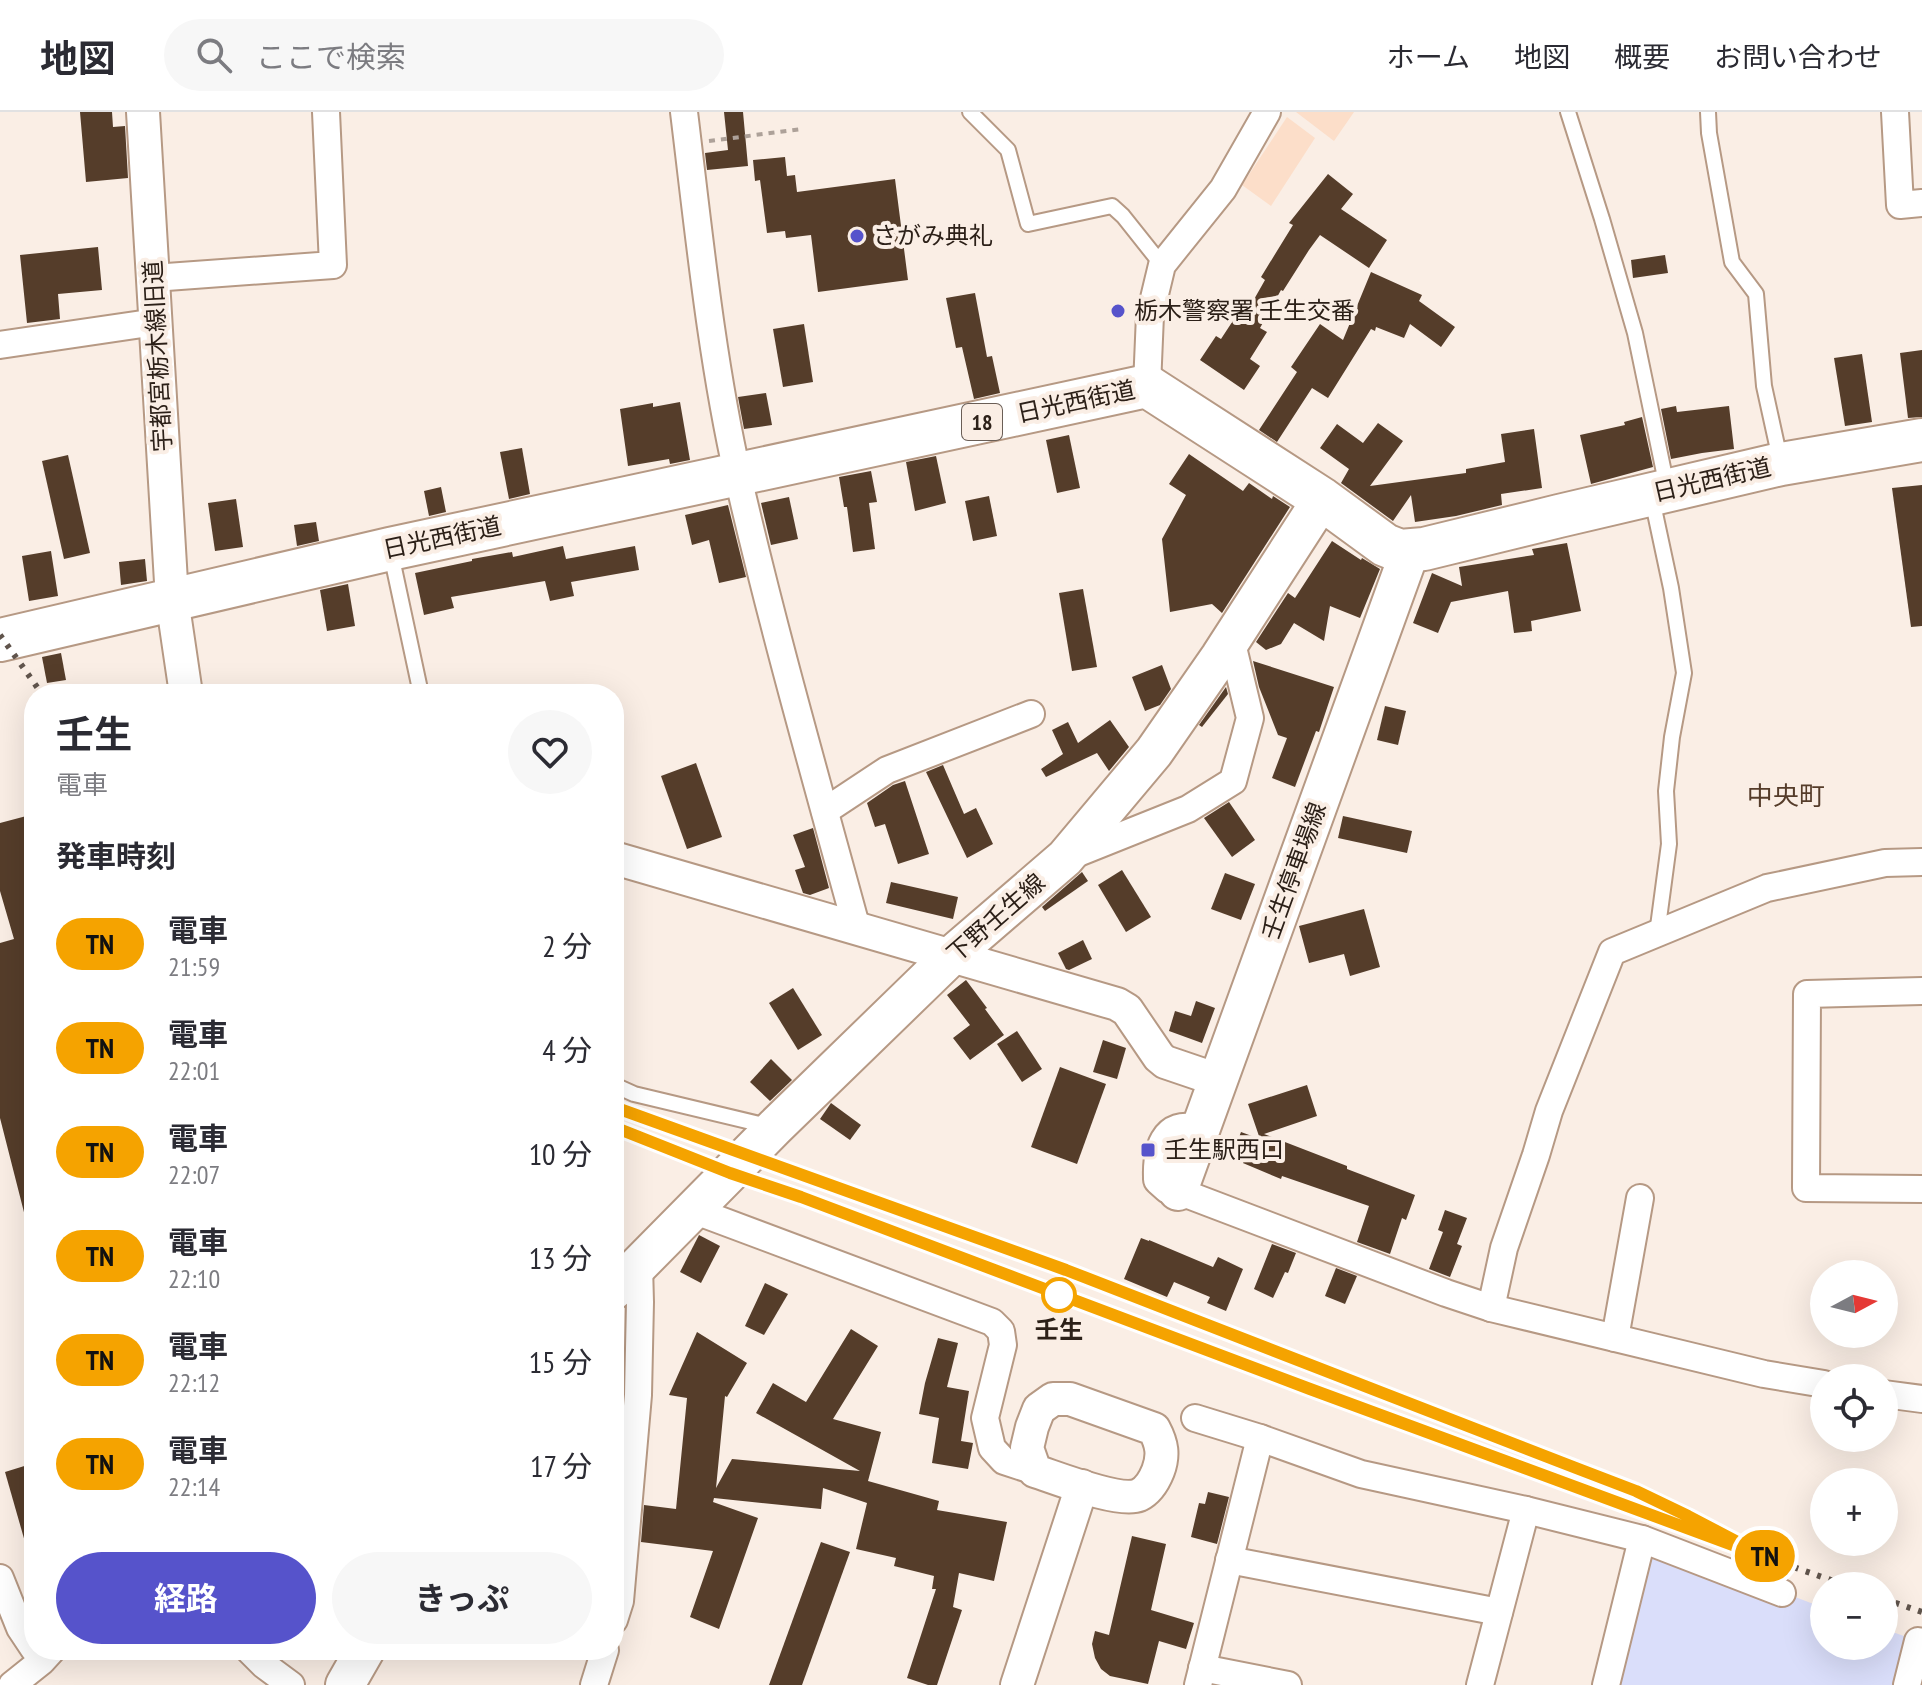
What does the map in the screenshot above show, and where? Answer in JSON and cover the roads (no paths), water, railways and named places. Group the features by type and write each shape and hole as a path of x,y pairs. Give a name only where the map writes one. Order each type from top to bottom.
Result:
{"main road":[{"name":"日光西街道","path":"0,640 390,549 1147,386 1322,499 1385,545 1400,551 1781,464 1922,440"},
{"name":"下野壬生線","path":"626,1278 775,1127 950,957 1065,858 1154,752 1322,499"},
{"name":"壬生停車場線","path":"1178,1191 1410,551"},
{"path":"345,1685 359,1660"}],"street":[{"name":"宇都宮栃木線旧道","path":"143,112 172,599 185,684"},
{"path":"153,278 333,265 326,112"},
{"path":"684,112 710,326 738,476 783,659 857,929"},
{"path":"1147,386 1150,315 1162,265 1223,189 1267,112"},
{"path":"1895,112 1900,205 1922,203"},
{"path":"0,345 156,322"},
{"path":"1065,858 1188,809 1233,781 1250,718 1231,639"},
{"path":"825,811 887,770 1031,714"},
{"path":"624,861 1117,1004 1127,1010 1165,1062 1218,1080"},
{"path":"1491,1308 1504,1248 1549,1111 1612,952 1767,888 1885,863 1922,862"},
{"path":"1922,991 1807,994 1806,1173 1806,1188 1922,1189"},
{"path":"1178,1191 1491,1308 1764,1374 1810,1382"},
{"path":"1615,1338 1640,1198"},
{"path":"693,1210 992,1322 1001,1331 1003,1345 985,1418 992,1448 1004,1461 1035,1471 1082,1486 1123,1497 1139,1495 1153,1484 1162,1460 1161,1442 1154,1429 1070,1399 1053,1399 1039,1409 1032,1427 1027,1448 1035,1471"},
{"path":"624,1555 638,1395 626,1278"},
{"path":"1898,1396 1922,1399"},
{"path":"1195,1418 1361,1474 1642,1539 1782,1593"},
{"path":"1260,1438 1200,1677 1288,1685"},
{"path":"1017,1685 1082,1486"},
{"path":"1480,1685 1526,1510"},
{"path":"1606,1685 1642,1539"},
{"path":"1229,1560 1499,1612"},
{"path":"0,1578 24,1633"},
{"path":"1907,1685 1918,1641 1922,1642"},
{"path":"12,1685 35,1660"},
{"path":"258,1660 278,1682"},
{"path":"594,1685 602,1660"}],"lane":[{"path":"970,112 1008,150 1028,224 1112,206 1162,265"},
{"path":"1568,112 1635,333 1684,673 1666,791 1669,844 1657,934"},
{"path":"1708,112 1732,262 1756,294 1764,386 1781,464"},
{"path":"390,549 419,684"},
{"path":"624,1090 775,1127"}],"railway":[{"path":"0,635 35,684"},
{"path":"624,1111 1144,1300 1636,1491 1715,1530"},
{"path":"624,1131 1690,1531 1810,1573"},
{"path":"1898,1604 1922,1612"}],"train":[{"name":"TN","path":"624,1111 1066,1270 1636,1491 1768,1558 624,1131"}],"place":[{"name":"さがみ典礼","path":"857,236"},
{"name":"栃木警察署 壬生交番","path":"1118,311"},
{"name":"壬生駅西口","path":"1148,1150"},
{"name":"壬生","path":"1059,1295"}],"district":[{"name":"中央町","path":"1786,796"}]}
